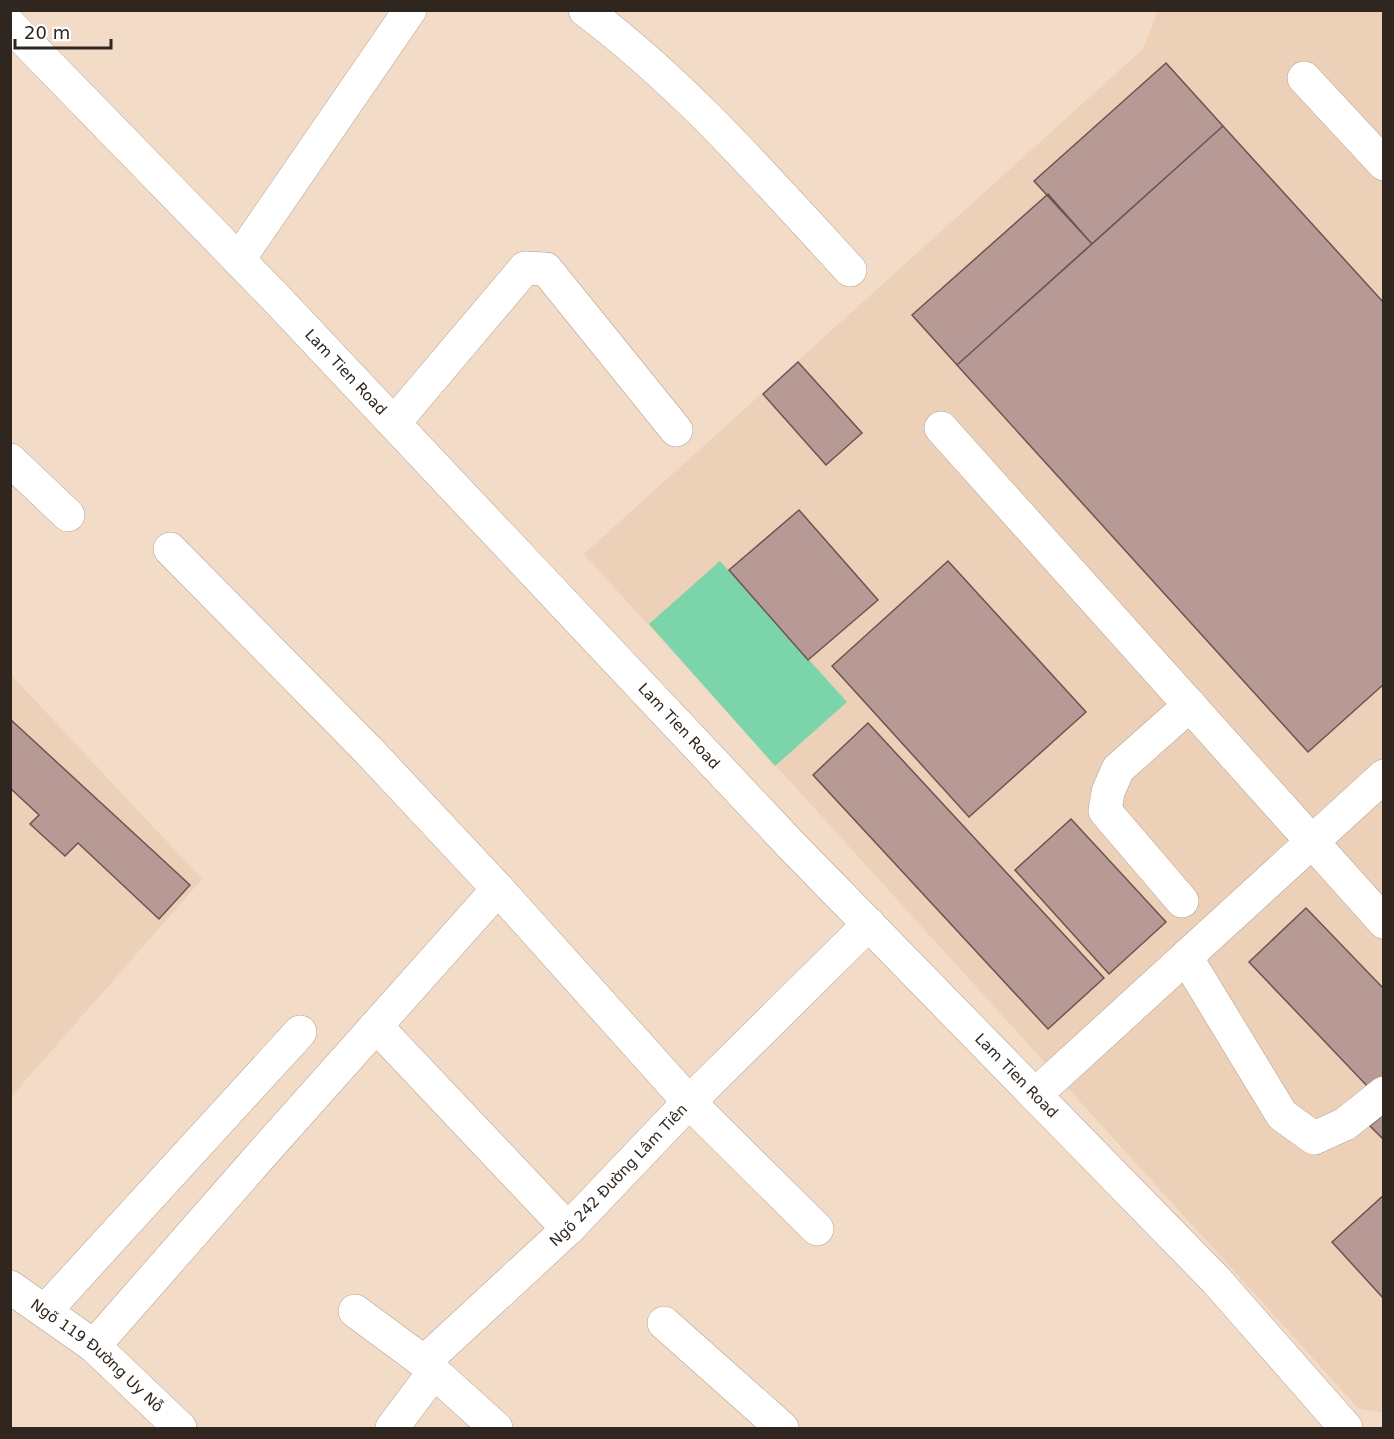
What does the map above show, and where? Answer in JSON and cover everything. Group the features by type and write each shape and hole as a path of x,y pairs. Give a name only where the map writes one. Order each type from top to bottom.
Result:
{"street":[{"path":"239,259 410,10"},
{"path":"585,10 637,51 689,98 850,270"},
{"name":"Lam Tien Road","path":"10,25 239,259 766,818 1216,1280 1346,1428"},
{"path":"1304,78 1383,164"},
{"path":"394,423 525,268 546,269 676,430"},
{"path":"942,428 1383,922"},
{"path":"10,459 68,515"},
{"path":"170,549 369,752 498,889 689,1102 817,1229"},
{"path":"1182,901 1105,811 1107,792 1118,769 1190,705"},
{"path":"1035,1095 1383,776"},
{"path":"94,1346 498,889"},
{"name":"Ngõ 242 Đường Lâm Tiên","path":"393,1428 429,1367 568,1229 689,1102 869,924"},
{"path":"1186,957 1282,1115 1314,1138 1345,1124 1383,1093"},
{"path":"376,1026 568,1229"},
{"path":"45,1311 300,1032"},
{"name":"Ngõ 119 Đường Uy Nỗ","path":"10,1287 94,1346 180,1428"},
{"path":"355,1311 429,1367 496,1428"},
{"path":"664,1323 782,1428"}],"shaded area":[{"path":"1158,11 1383,11 1383,1413 1358,1408 584,554 1143,49"},
{"path":"11,675 202,879 11,1097"}],"green space":[{"path":"720,561 847,702 775,766 649,624"}],"building":[{"path":"1166,63 1223,126 1092,244 1034,181"},
{"path":"1223,126 1384,303 1384,684 1308,752 957,365"},
{"path":"1048,194 1092,244 957,365 912,315"},
{"path":"798,362 862,433 826,465 763,394"},
{"path":"799,510 878,600 808,660 729,570"},
{"path":"948,561 1086,712 969,817 832,666"},
{"path":"10,719 190,885 159,919 78,843 65,856 30,824 39,815 10,788"},
{"path":"868,723 1104,978 1048,1029 813,775"},
{"path":"1071,819 1166,922 1109,974 1015,870"},
{"path":"1306,908 1384,989 1384,1077 1370,1089 1249,962"},
{"path":"1384,1114 1384,1140 1370,1126"},
{"path":"1384,1195 1384,1299 1332,1242"}]}
